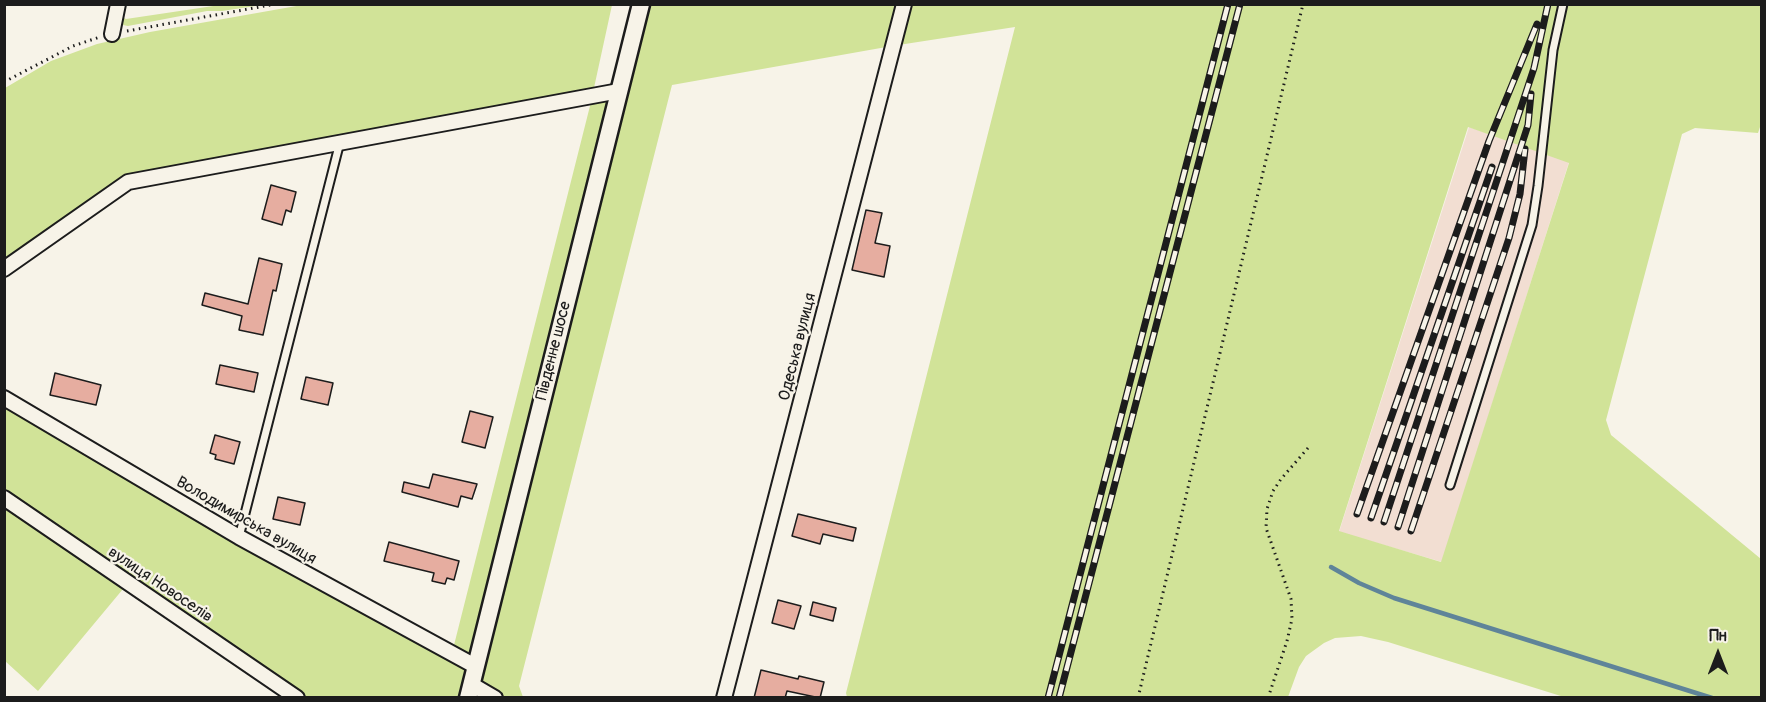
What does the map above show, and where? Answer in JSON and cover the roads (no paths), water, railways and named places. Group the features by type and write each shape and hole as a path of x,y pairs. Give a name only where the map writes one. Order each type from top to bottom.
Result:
{"street":[{"path":"112,34 118,4"},
{"name":"Південне шосе","path":"470,691 641,4"},
{"name":"Одеська вулиця","path":"724,698 904,4"},
{"path":"4,269 128,182 619,91"},
{"name":"Володимирська вулиця","path":"4,398 239,537 475,666"},
{"name":"вулиця Новоселів","path":"4,498 297,698"},
{"path":"470,691 495,698"}],"lane":[{"path":"1450,485 1532,225 1553,50 1563,4"},
{"path":"239,537 340,142"}],"waterway":[{"path":"1331,567 1359,583 1394,598 1712,698"}],"railway":[{"path":"1048,698 1228,4"},
{"path":"1059,698 1240,4"},
{"path":"1384,522 1534,68 1548,4"},
{"path":"1357,514 1489,141 1537,24"},
{"path":"1398,527 1528,125 1531,94"},
{"path":"1411,531 1509,238 1520,194 1525,149"},
{"path":"1371,518 1492,167"}]}
